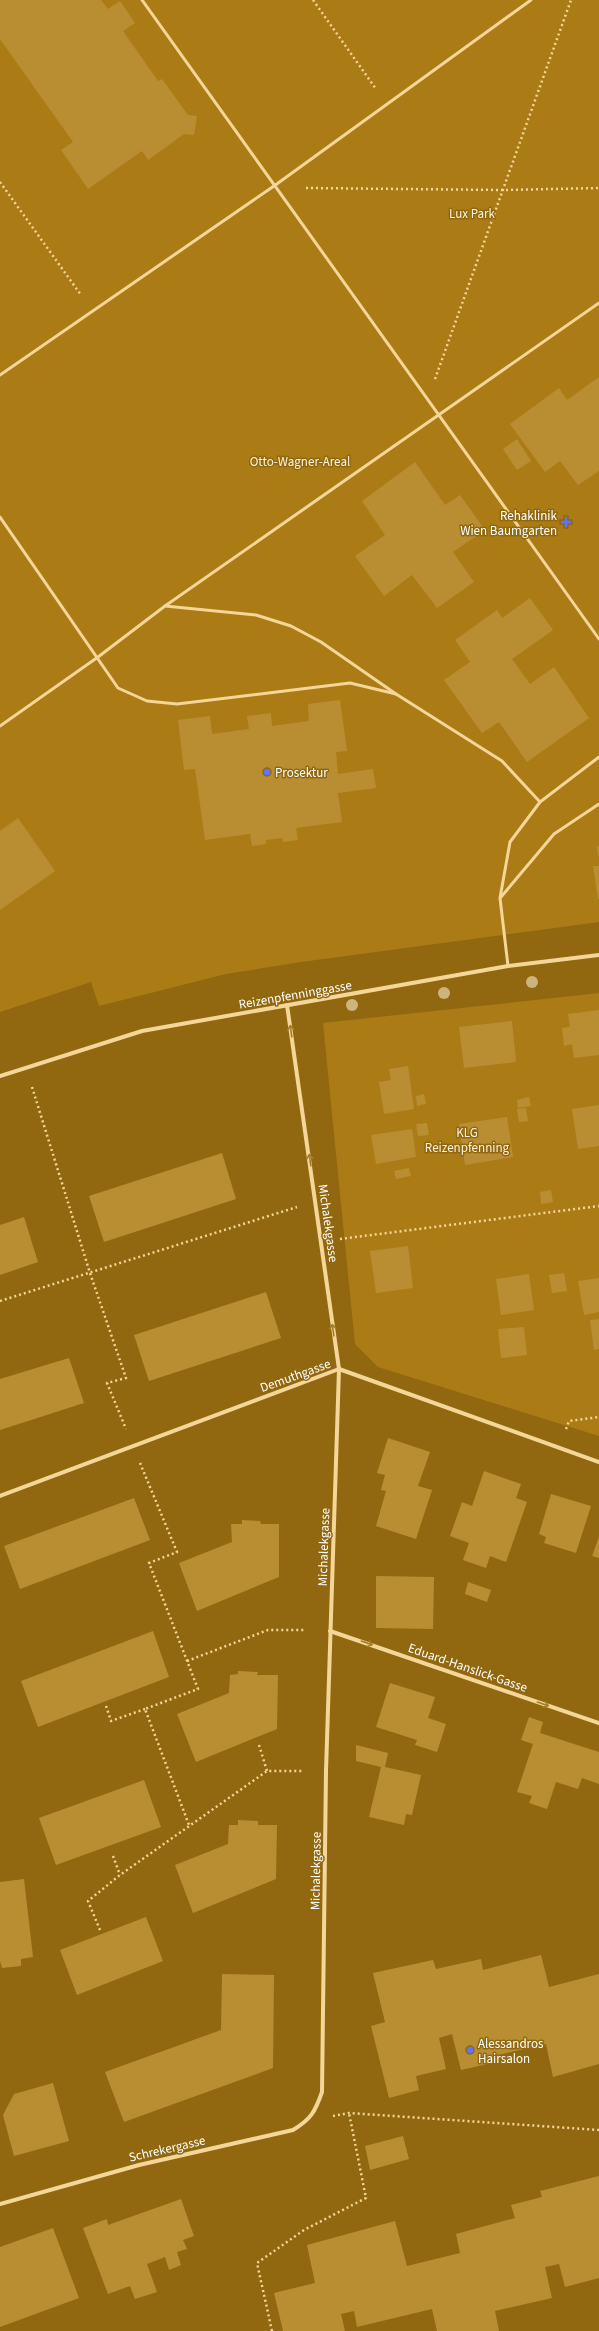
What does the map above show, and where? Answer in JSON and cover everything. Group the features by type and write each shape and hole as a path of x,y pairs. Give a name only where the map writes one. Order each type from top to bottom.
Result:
{"street":[{"name":"Reizenpfenninggasse","path":"0,1076 142,1031 508,966 599,955"},
{"name":"Michalekgasse","path":"287,1005 316,1201 338,1369 330,1631 322,2092"},
{"name":"Demuthgasse","path":"0,1496 338,1369 599,1462"},
{"name":"Eduard-Hanslick-Gasse","path":"330,1631 599,1723"},
{"name":"Schrekergasse","path":"0,2204 139,2164 293,2130 305,2122 316,2110 322,2092"}],"lane":[{"path":"142,0 599,639"},
{"path":"0,375 274,186 532,0"},
{"path":"0,726 98,657 165,606 599,303"},
{"path":"0,517 118,688 147,701 177,704 350,683 396,694"},
{"path":"165,606 256,615 291,626 321,642 396,694 502,761 540,802"},
{"path":"508,966 500,898 510,842 540,802 599,757"},
{"path":"500,898 554,834 599,804"}],"path":[{"path":"313,0 387,105"},
{"path":"425,396 435,381 571,0"},
{"path":"0,182 92,311"},
{"path":"274,186 504,190 599,188"},
{"path":"26,1067 90,1273 126,1378 107,1383 177,1552 149,1563 198,1689 111,1721 106,1706"},
{"path":"0,1301 316,1201"},
{"path":"321,1241 599,1206"},
{"path":"558,1448 569,1421 599,1417"},
{"path":"187,1661 268,1630 304,1630"},
{"path":"145,1709 189,1825"},
{"path":"260,1746 267,1771"},
{"path":"100,1930 88,1901 120,1875 267,1771 302,1771"},
{"path":"113,1856 120,1875"},
{"path":"305,2122 349,2113 599,2130"},
{"path":"272,2331 257,2263 304,2230 366,2198 349,2113"}],"green space":[{"name":"Otto-Wagner-Areal","path":"0,0 599,0 599,922 301,962 226,974 99,1006 91,982 0,1012"},
{"name":"KLG Reizenpfenning","path":"599,993 599,1436 378,1367 355,1344 323,1023"}],"building":[{"path":"0,0 101,0 108,9 120,1 135,23 123,31 158,81 162,79 188,115 197,116 194,135 184,134 148,160 142,151 88,189 61,150 73,142 0,39"},
{"path":"599,377 599,471 578,485 560,461 545,472 510,424 559,388 567,400"},
{"path":"517,439 531,461 517,470 503,449"},
{"path":"415,462 445,505 460,495 485,530 453,552 474,582 437,608 412,575 384,596 355,556 385,535 362,501"},
{"path":"530,598 553,630 512,659 530,684 554,667 589,718 527,762 499,722 482,733 444,680 470,662 455,640 497,610 502,618"},
{"name":"Prosektur","path":"340,700 347,751 336,752 338,774 373,769 376,788 338,793 342,822 296,828 298,840 283,842 282,838 266,840 266,844 252,846 250,834 205,840 195,769 184,770 178,720 210,716 212,734 249,729 247,716 271,713 272,726 309,721 308,704"},
{"path":"18,818 55,871 0,910 0,831"},
{"path":"597,846 599,846 599,856 598,856"},
{"path":"593,866 599,866 599,899 598,899"},
{"path":"599,1010 599,1055 574,1058 572,1044 564,1046 562,1028 570,1027 568,1014"},
{"path":"512,1021 516,1062 464,1068 459,1027"},
{"path":"408,1066 414,1109 384,1114 379,1082 391,1080 389,1069"},
{"path":"424,1094 426,1104 417,1106 416,1096"},
{"path":"529,1097 531,1106 518,1108 517,1100"},
{"path":"599,1105 599,1146 578,1149 572,1109"},
{"path":"526,1108 528,1121 519,1122 517,1109"},
{"path":"507,1117 513,1157 465,1165 459,1124"},
{"path":"427,1123 429,1135 418,1136 416,1124"},
{"path":"412,1129 416,1157 376,1164 371,1135"},
{"path":"222,1153 236,1199 104,1242 89,1196"},
{"path":"409,1168 411,1176 396,1179 394,1171"},
{"path":"551,1190 553,1202 541,1204 540,1192"},
{"path":"24,1217 38,1262 0,1275 0,1225"},
{"path":"408,1246 413,1288 376,1293 370,1251"},
{"path":"564,1273 567,1291 552,1293 549,1275"},
{"path":"529,1274 534,1310 501,1315 496,1279"},
{"path":"599,1278 599,1312 584,1315 578,1281"},
{"path":"266,1292 281,1338 149,1381 134,1335"},
{"path":"599,1319 599,1349 594,1350 590,1320"},
{"path":"524,1327 527,1355 501,1358 498,1329"},
{"path":"69,1358 84,1403 0,1430 0,1379"},
{"path":"388,1438 430,1452 418,1486 432,1490 416,1539 376,1526 386,1491 381,1490 385,1475 377,1473"},
{"path":"484,1471 521,1484 516,1498 527,1502 506,1562 490,1556 486,1568 463,1560 469,1543 450,1536 462,1502 472,1506"},
{"path":"551,1494 591,1506 576,1553 544,1543 546,1537 539,1534"},
{"path":"134,1498 150,1540 20,1589 4,1546"},
{"path":"242,1520 260,1521 261,1524 279,1524 279,1577 197,1611 179,1563 232,1542 231,1524 242,1524"},
{"path":"599,1537 599,1558 592,1556"},
{"path":"376,1576 434,1577 433,1629 376,1628"},
{"path":"468,1582 491,1590 487,1602 465,1594"},
{"path":"153,1631 169,1677 38,1727 21,1681"},
{"path":"238,1671 258,1672 257,1675 278,1675 277,1729 196,1762 177,1714 229,1693 230,1675 238,1674"},
{"path":"390,1683 435,1697 428,1718 446,1724 437,1752 415,1745 417,1740 376,1727"},
{"path":"529,1717 543,1722 540,1733 599,1752 599,1784 582,1778 578,1789 556,1782 547,1809 529,1803 532,1796 517,1792 533,1744 521,1740"},
{"path":"356,1745 388,1753 385,1767 421,1775 412,1815 406,1814 404,1825 369,1817 381,1767 356,1761"},
{"path":"144,1780 161,1827 56,1865 39,1818"},
{"path":"238,1820 258,1821 258,1825 277,1825 276,1879 193,1913 175,1865 228,1844 229,1825 238,1825"},
{"path":"24,1879 33,1957 21,1959 21,1966 2,1968 0,1961 0,1882"},
{"path":"146,1917 163,1961 77,1995 60,1950"},
{"path":"541,1955 549,1987 599,1974 599,2064 553,2077 546,2044 490,2057 492,2063 461,2070 452,2034 439,2038 446,2069 416,2076 419,2090 389,2098 371,2026 385,2022 373,1973 433,1960 436,1969 481,1959 483,1970"},
{"path":"222,1974 274,1975 273,2068 124,2122 105,2072 221,2030"},
{"path":"53,2083 69,2141 14,2156 3,2115 14,2094"},
{"path":"403,2136 409,2159 370,2170 365,2146"},
{"path":"599,2176 599,2278 565,2287 559,2264 545,2267 552,2298 495,2311 499,2331 437,2331 432,2309 357,2327 354,2311 341,2314 345,2331 283,2331 274,2293 315,2283 307,2245 395,2221 407,2266 460,2253 456,2234 515,2218 511,2205 542,2197 540,2191"},
{"path":"181,2199 194,2236 183,2240 187,2249 177,2252 181,2265 169,2270 165,2257 147,2264 157,2292 135,2299 130,2286 108,2294 83,2228 107,2219 108,2225"},
{"path":"53,2228 79,2298 0,2327 0,2247"}],"place":[{"name":"Rehaklinik Wien Baumgarten","path":"566,522"},
{"name":"Prosektur","path":"267,772"},
{"name":"Alessandros Hairsalon","path":"470,2050"}],"park label":[{"name":"Lux Park","path":"472,213"}]}
